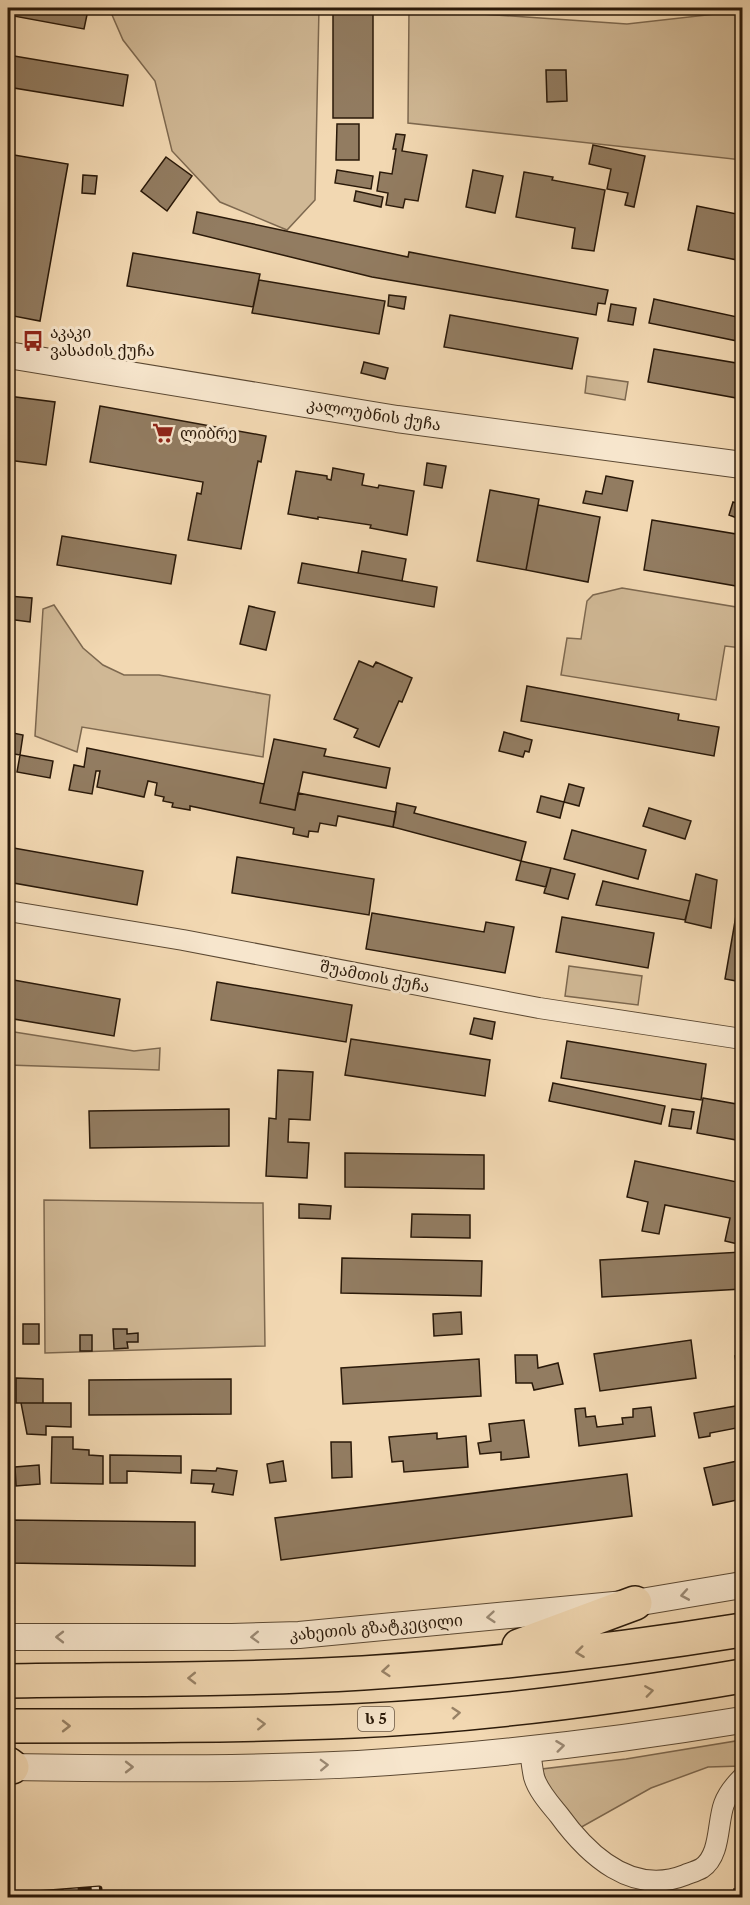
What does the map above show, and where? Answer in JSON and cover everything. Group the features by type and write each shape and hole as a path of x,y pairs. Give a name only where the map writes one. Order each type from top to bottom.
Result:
{"highway":[{"path":"468,1664 635,1603"},
{"path":"8,1681 281,1676 363,1672 468,1664 629,1646 742,1630"},
{"name":"ს 5","path":"8,1726 200,1726 355,1721 572,1703 742,1676"}],"street":[{"name":"კალოუბნის ქუჩა","path":"8,355 397,418 742,465"},
{"name":"შუამთის ქუჩა","path":"8,911 183,940 539,1008 742,1039"},
{"name":"კახეთის გზატკეცილი","path":"8,1637 299,1635 635,1603 742,1585"},
{"path":"9,1766 269,1767 358,1764 530,1749 683,1730 742,1720"},
{"path":"530,1749 534,1778 565,1824 585,1847 605,1864 627,1875 653,1881 673,1880 702,1868 711,1857 719,1831 723,1806 732,1787 742,1779"}],"shaded area":[{"path":"109,8 319,8 315,200 287,230 220,202 172,151 155,81 123,40"},
{"path":"409,9 627,24 742,11 742,160 408,123"},
{"path":"587,376 628,382 625,400 585,393"},
{"path":"622,588 742,608 742,648 725,646 716,700 561,675 567,638 581,639 587,601 593,595"},
{"path":"54,605 83,648 103,665 124,675 159,675 270,695 263,757 82,727 77,752 35,736 43,609"},
{"path":"569,966 642,976 638,1005 565,996"},
{"path":"8,1031 134,1051 160,1048 159,1070 8,1065"},
{"path":"44,1200 263,1203 265,1346 45,1353"},
{"path":"8,1443 11,1443 10,1510 8,1510"},
{"path":"742,1740 742,1766 708,1767 651,1788 578,1829 547,1784 542,1769 626,1759"}],"building":[{"path":"8,8 88,10 84,29 8,15"},
{"path":"333,8 373,8 373,118 333,118"},
{"path":"8,55 128,75 123,106 8,87"},
{"path":"546,70 566,70 567,101 547,102"},
{"path":"337,124 359,124 359,160 336,160"},
{"path":"396,134 405,135 402,151 427,155 418,201 405,199 403,208 386,205 388,193 377,191 380,172 392,174"},
{"path":"593,145 645,156 634,207 625,205 628,193 607,189 611,169 589,164"},
{"path":"8,154 68,164 40,321 8,315"},
{"path":"166,157 192,176 167,211 141,191"},
{"path":"337,170 373,176 371,189 335,183"},
{"path":"473,170 503,176 495,213 466,207"},
{"path":"524,172 605,190 594,251 572,248 575,228 516,217"},
{"path":"83,175 97,176 95,194 82,193"},
{"path":"356,191 383,197 381,207 354,201"},
{"path":"697,206 742,215 742,261 688,250"},
{"path":"197,212 408,257 409,252 608,290 605,304 598,303 596,315 372,277 193,233"},
{"path":"133,253 260,274 253,307 127,286"},
{"path":"259,280 385,301 379,334 252,313"},
{"path":"389,295 406,297 404,309 388,306"},
{"path":"654,299 742,318 742,342 649,323"},
{"path":"611,304 636,308 633,325 608,321"},
{"path":"450,315 578,338 572,369 444,347"},
{"path":"654,349 742,364 742,399 648,382"},
{"path":"364,362 388,368 385,379 361,373"},
{"path":"8,396 55,402 46,465 8,460"},
{"path":"100,406 266,436 261,462 258,461 241,549 188,540 197,493 201,494 203,482 90,462"},
{"path":"427,463 446,466 442,488 424,485"},
{"path":"333,468 364,474 362,485 378,488 379,485 414,491 407,535 370,528 371,525 288,514 296,471 327,476 327,479 331,480"},
{"path":"606,476 633,481 627,511 583,503 586,491 602,494"},
{"path":"490,490 539,499 526,570 477,561"},
{"path":"733,502 742,505 742,520 729,515"},
{"path":"538,505 600,517 588,582 526,570"},
{"path":"652,520 742,535 742,587 644,570"},
{"path":"62,536 176,555 171,584 57,565"},
{"path":"362,551 406,559 402,581 358,573"},
{"path":"302,563 437,587 434,607 298,583"},
{"path":"8,596 32,598 30,622 8,619"},
{"path":"249,606 275,612 266,650 240,644"},
{"path":"359,661 373,667 376,662 412,678 402,702 399,701 379,747 354,737 358,729 334,719"},
{"path":"527,686 679,714 678,720 719,727 714,756 521,721"},
{"path":"8,732 23,735 20,755 8,753"},
{"path":"504,732 532,740 529,752 525,751 523,757 499,751"},
{"path":"274,739 326,749 324,756 390,768 386,788 303,772 295,810 260,803"},
{"path":"87,748 264,784 260,803 295,810 298,793 396,812 393,827 338,816 336,826 320,823 318,832 309,831 308,837 293,834 294,828 190,806 190,810 172,807 173,803 163,801 164,797 155,795 157,783 148,781 144,797 97,787 100,771 96,771 92,794 69,790 74,765 84,767"},
{"path":"20,755 53,761 50,778 17,772"},
{"path":"569,784 584,788 579,806 564,802"},
{"path":"541,796 564,802 560,818 537,812"},
{"path":"397,803 416,807 414,813 526,842 521,861 393,827"},
{"path":"649,808 691,821 685,839 643,826"},
{"path":"572,830 646,850 638,879 564,859"},
{"path":"8,847 143,871 137,905 8,882"},
{"path":"237,857 374,879 369,915 232,893"},
{"path":"521,861 551,868 546,887 516,880"},
{"path":"551,868 575,874 568,899 544,893"},
{"path":"696,874 717,880 711,928 685,922"},
{"path":"603,881 690,901 685,920 596,905"},
{"path":"742,881 742,982 725,979"},
{"path":"372,913 484,932 486,922 514,927 505,973 366,949"},
{"path":"562,917 654,933 648,968 556,952"},
{"path":"8,979 120,999 114,1036 8,1018"},
{"path":"217,982 352,1005 346,1042 211,1020"},
{"path":"474,1018 495,1022 492,1039 470,1034"},
{"path":"351,1039 490,1060 485,1096 345,1075"},
{"path":"567,1041 706,1064 701,1100 561,1078"},
{"path":"278,1070 313,1072 310,1120 289,1119 288,1142 309,1143 307,1178 266,1176 269,1118 276,1119"},
{"path":"553,1083 665,1106 661,1124 549,1101"},
{"path":"703,1098 742,1105 742,1141 697,1133"},
{"path":"229,1109 229,1146 90,1148 89,1111"},
{"path":"672,1109 694,1112 691,1129 669,1126"},
{"path":"345,1153 484,1155 484,1189 345,1187"},
{"path":"635,1161 742,1183 742,1245 725,1241 730,1218 665,1205 659,1234 642,1231 648,1202 627,1197"},
{"path":"299,1204 331,1206 330,1219 299,1218"},
{"path":"412,1214 470,1215 470,1238 411,1237"},
{"path":"742,1252 742,1289 602,1297 600,1260"},
{"path":"342,1258 482,1261 481,1296 341,1293"},
{"path":"461,1312 462,1334 434,1336 433,1314"},
{"path":"23,1324 39,1324 39,1344 23,1344"},
{"path":"113,1329 127,1329 127,1334 138,1333 138,1342 127,1342 128,1348 114,1349"},
{"path":"80,1335 92,1335 92,1351 80,1351"},
{"path":"691,1340 696,1378 600,1391 594,1354"},
{"path":"515,1355 537,1355 538,1368 558,1363 563,1384 534,1390 532,1383 516,1383"},
{"path":"742,1355 742,1375 738,1375 735,1356"},
{"path":"479,1359 481,1396 343,1404 341,1368"},
{"path":"16,1378 43,1379 43,1403 16,1403"},
{"path":"231,1379 231,1414 89,1415 89,1380"},
{"path":"21,1403 71,1403 71,1427 46,1426 46,1435 27,1434"},
{"path":"742,1405 742,1427 710,1433 710,1436 699,1438 694,1413"},
{"path":"651,1407 655,1436 579,1446 575,1409 585,1408 586,1417 595,1416 597,1427 623,1424 622,1418 633,1417 633,1409"},
{"path":"524,1420 529,1457 501,1460 501,1452 480,1454 478,1443 491,1441 489,1424"},
{"path":"437,1433 437,1439 466,1436 468,1467 404,1472 403,1461 392,1462 389,1437"},
{"path":"52,1437 73,1437 73,1449 89,1450 89,1455 103,1456 103,1484 51,1483"},
{"path":"331,1442 351,1442 352,1477 332,1478"},
{"path":"110,1455 181,1456 181,1473 127,1471 127,1483 110,1483"},
{"path":"742,1460 742,1499 713,1505 704,1468"},
{"path":"283,1461 286,1481 270,1483 267,1464"},
{"path":"39,1465 40,1484 16,1486 15,1467"},
{"path":"217,1468 237,1471 233,1495 212,1492 214,1484 191,1483 192,1470 216,1471"},
{"path":"627,1474 632,1516 281,1560 275,1518"},
{"path":"8,1520 195,1522 195,1566 8,1563"},
{"path":"734,1889 742,1889 742,1898 734,1898"}],"railway":[{"path":"8,1896 99,1889"}],"place":[{"name":"აკაკი ვასაძის ქუჩა","path":"33,341"},
{"name":"ლიბრე","path":"163,433"}]}
